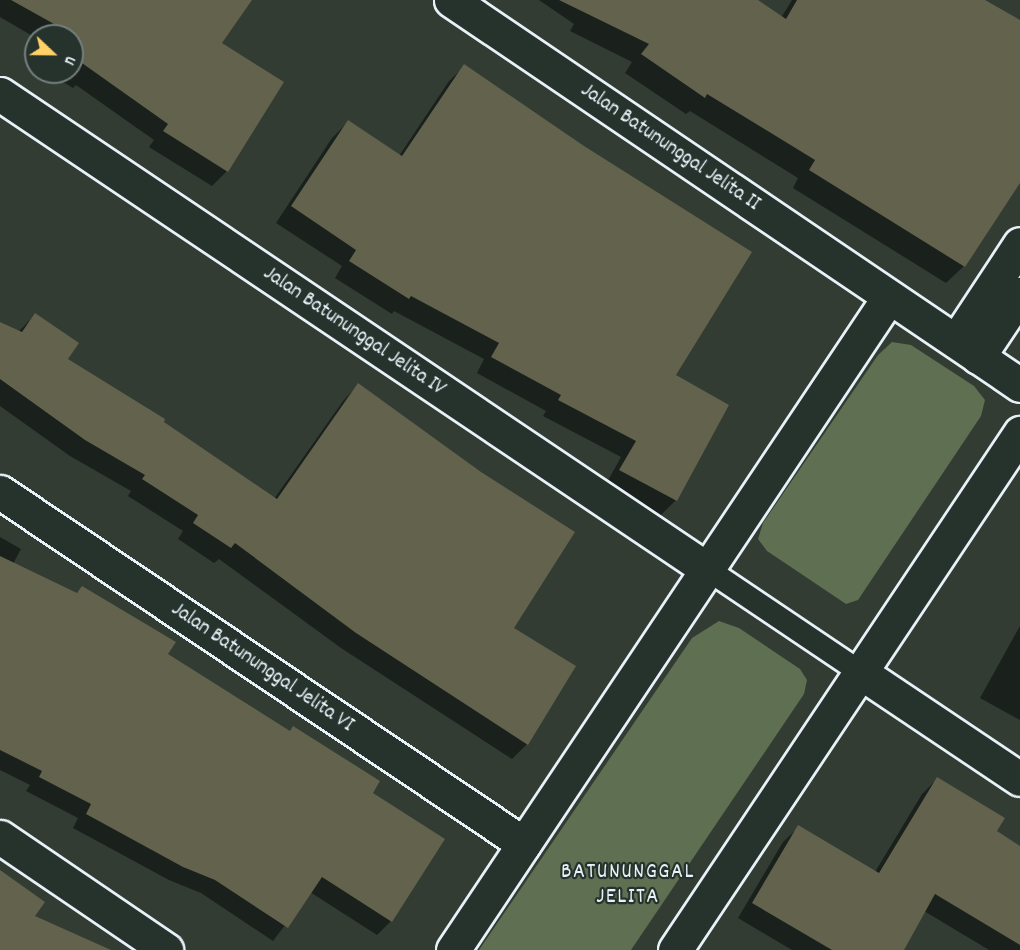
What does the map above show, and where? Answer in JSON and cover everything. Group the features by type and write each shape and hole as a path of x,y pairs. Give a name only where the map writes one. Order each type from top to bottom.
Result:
{"street":[{"name":"Jalan Batununggal Jelita II","path":"451,0 1020,385"},
{"name":"Jalan Batununggal Jelita IV","path":"0,94 707,569"},
{"path":"967,349 1020,244"},
{"path":"967,349 1020,294"},
{"path":"453,950 888,297"},
{"path":"678,949 1020,433"},
{"name":"Jalan Batununggal Jelita VI","path":"0,492 524,844"},
{"path":"860,672 1020,779"},
{"path":"0,837 166,950"}],"lane":[{"path":"707,569 860,672"}],"green space":[{"path":"892,342 911,345 974,386 985,400 981,416 858,600 846,604 767,551 758,539 763,523 878,355"},
{"path":"719,621 739,628 800,669 807,680 804,694 631,950 479,950 692,638"}],"building":[{"path":"11,0 252,0 222,43 284,82 228,172 163,131 168,124 84,64 84,24 54,24"},
{"path":"559,0 758,0 786,19 797,0 985,0 1020,20 1020,183 965,267 809,170 815,160 707,94 705,98 641,54 649,44"},
{"path":"464,64 584,146 752,252 676,375 729,405 677,501 619,470 636,441 558,400 561,395 491,357 499,343 411,296 409,299 349,261 356,250 291,206 348,120 402,156"},
{"path":"35,313 79,343 68,359 165,419 164,422 277,499 358,383 481,472 575,532 514,628 576,666 528,745 356,633 235,543 231,548 193,523 198,515 142,479 145,475 85,440 0,379 0,322 22,332"},
{"path":"0,556 77,593 82,586 176,642 168,654 290,731 293,726 380,781 373,793 445,839 392,922 322,877 288,928 215,880 183,867 86,814 91,804 39,777 42,771 0,750"},
{"path":"937,777 1005,818 997,831 1020,846 1020,945 935,894 904,950 832,950 752,903 798,825 879,873"},
{"path":"0,870 45,902 35,916 111,950 0,950"}],"district":[{"name":"BATUNUNGGAL JELITA","path":"628,884"}]}
